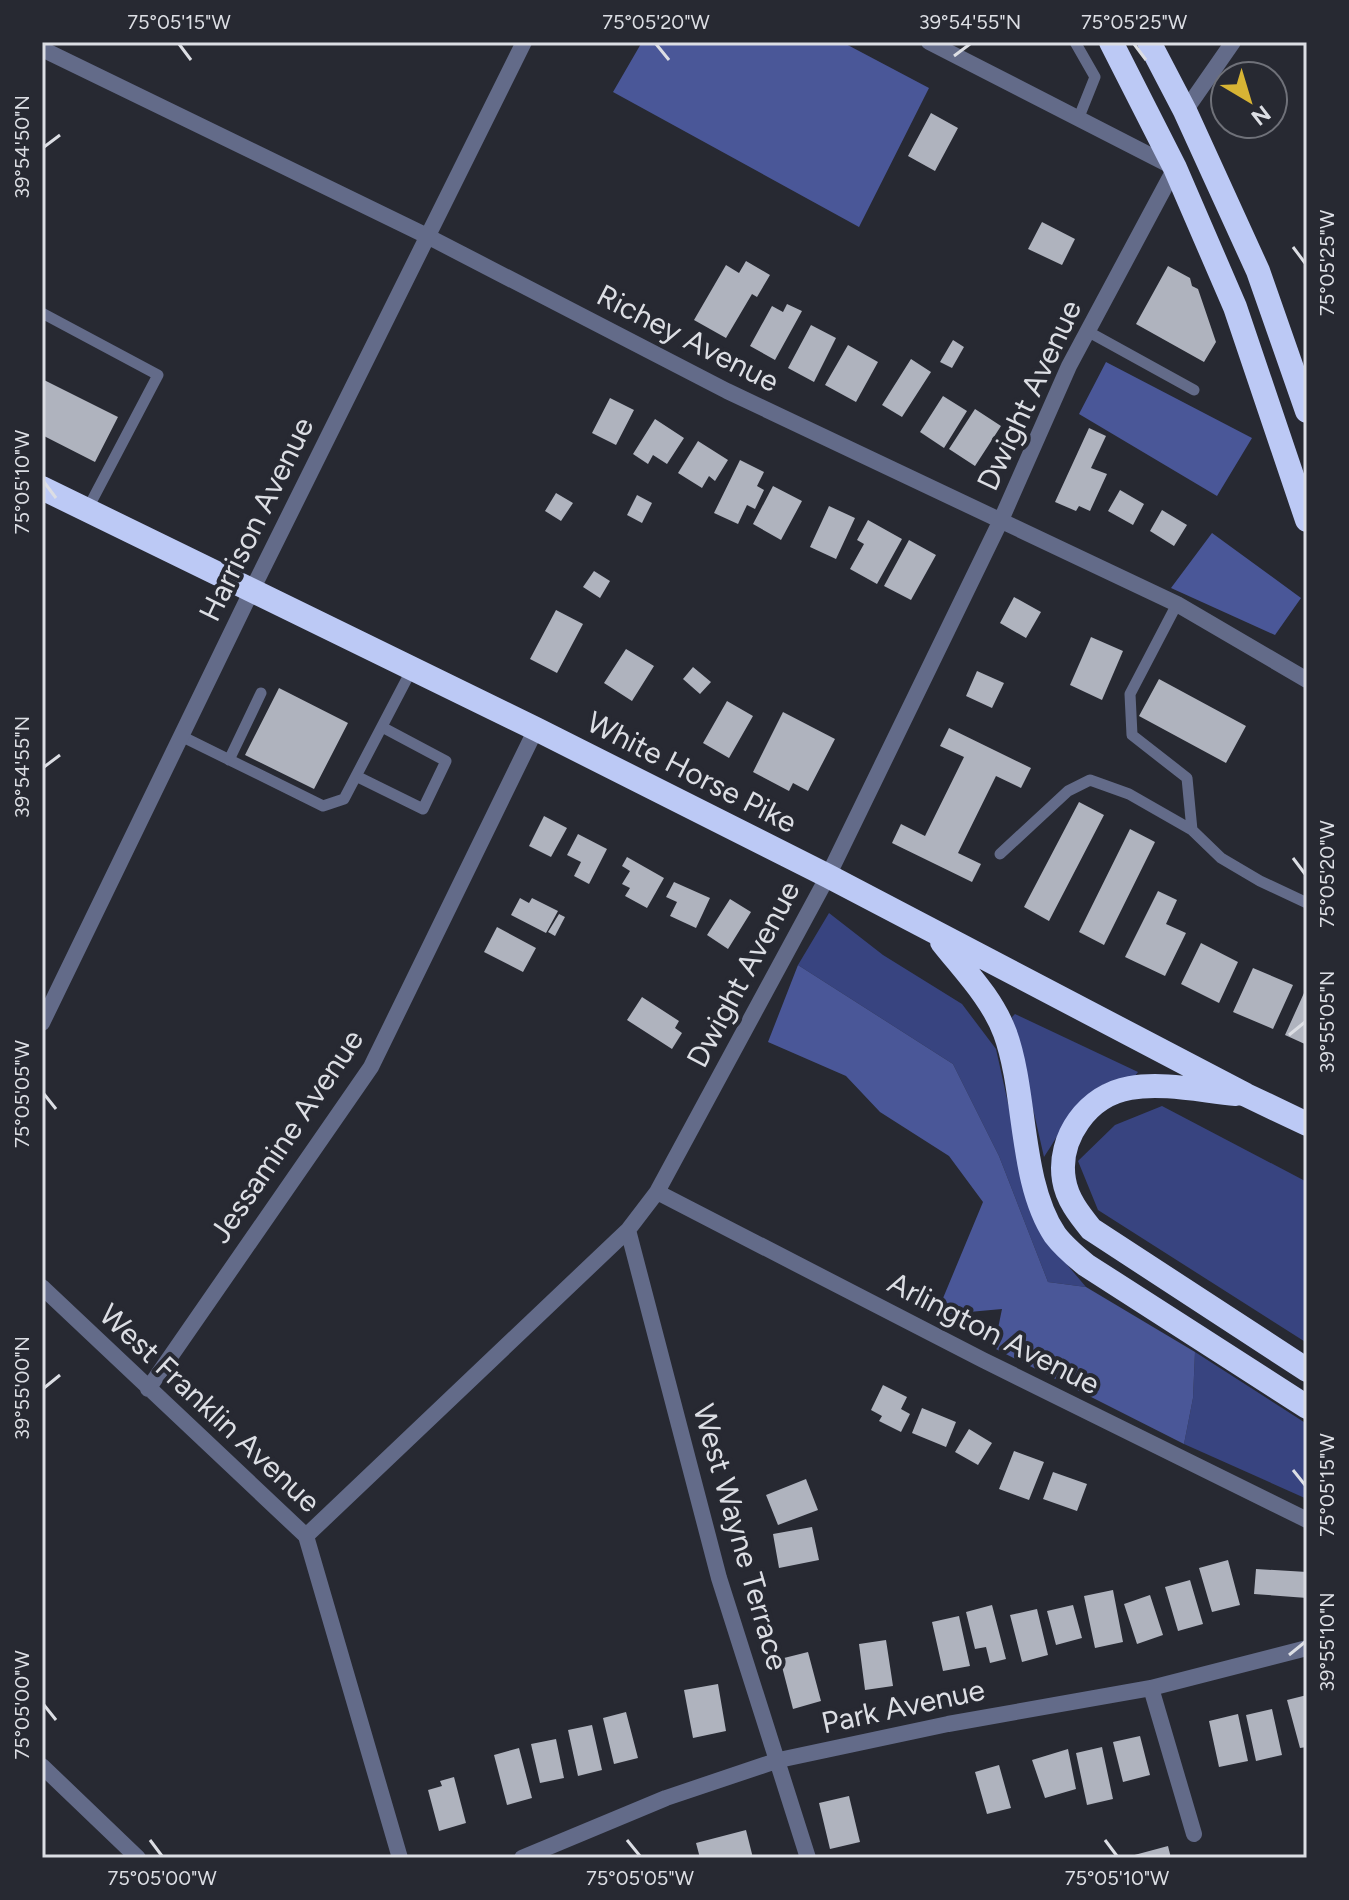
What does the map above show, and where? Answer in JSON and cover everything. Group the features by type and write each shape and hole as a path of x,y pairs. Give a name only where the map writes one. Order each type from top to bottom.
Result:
{"highway":[{"path":"1111,42 1175,168 1235,307 1307,520"},
{"path":"1149,42 1185,111 1258,271 1307,411"},
{"name":"White Horse Pike","path":"42,488 536,729 1307,1124"},
{"path":"935,934 982,993 1005,1033 1034,1179 1043,1210 1062,1244 1086,1265 1307,1407"},
{"path":"1246,1095 1147,1087 1118,1091 1090,1108 1079,1120 1064,1153 1064,1180 1077,1212 1091,1229 1307,1370"}],"street":[{"name":"Harrison Avenue","path":"42,1023 252,590 524,42"},
{"path":"929,42 1175,168"},
{"path":"1185,111 1233,42"},
{"name":"Richey Avenue","path":"42,49 427,236 727,391 1177,604 1307,680"},
{"name":"Dwight Avenue","path":"306,1536 628,1230 657,1192 828,876 1001,520 1069,366 1175,168"},
{"name":"Jessamine Avenue","path":"148,1389 371,1067 536,729"},
{"name":"Arlington Avenue","path":"657,1192 983,1360 1307,1520"},
{"name":"West Wayne Terrace","path":"628,1230 719,1578 808,1858"},
{"name":"West Franklin Avenue","path":"42,1287 306,1536 400,1858"},
{"name":"Park Avenue","path":"522,1858 666,1798 779,1760 948,1724 1151,1688 1307,1648"},
{"path":"1151,1688 1194,1834"},
{"path":"42,1766 138,1858"}],"lane":[{"path":"1075,42 1095,77 1079,117"},
{"path":"42,313 158,375 87,510"},
{"path":"1087,331 1194,390"},
{"path":"1177,604 1130,694 1132,735 1187,778 1192,830"},
{"path":"181,736 323,806 344,799 412,669"},
{"path":"229,760 261,693"},
{"path":"356,776 423,809 446,761 382,727"},
{"path":"1000,854 1057,799 1090,780 1129,794 1192,830 1221,858 1307,903"}],"shaded area":[{"path":"642,42 842,42 929,88 859,227 613,92"},
{"path":"1106,362 1252,438 1217,496 1079,414"},
{"path":"1212,533 1301,598 1275,635 1171,588"},
{"path":"829,913 883,955 962,1004 996,1049 1018,1148 1042,1235 1086,1287 1048,1282 999,1156 953,1064 798,965"},
{"path":"798,965 953,1064 999,1156 1048,1282 1086,1287 1195,1352 1193,1398 1184,1444 994,1348 1002,1309 936,1315 983,1202 949,1156 880,1112 846,1076 768,1042"},
{"path":"1015,1014 1138,1072 1135,1076 1116,1080 1089,1094 1070,1115 1044,1157 1012,1017"},
{"path":"1162,1106 1307,1182 1307,1343 1098,1210 1078,1161 1115,1125"},
{"path":"1195,1352 1307,1424 1307,1499 1184,1444 1193,1398"}],"building":[{"path":"931,113 958,128 935,171 908,156"},
{"path":"1042,222 1075,239 1062,265 1028,249"},
{"path":"746,261 770,275 757,297 752,294 726,338 694,320 726,265 739,273"},
{"path":"1168,266 1190,278 1192,286 1198,289 1216,342 1204,362 1136,324"},
{"path":"787,304 802,311 775,360 750,346 772,306 783,312"},
{"path":"811,325 836,338 814,382 788,368"},
{"path":"953,340 964,347 952,368 940,362"},
{"path":"848,345 878,362 856,402 825,385"},
{"path":"911,359 931,372 902,417 882,405"},
{"path":"42,379 118,417 95,462 42,435"},
{"path":"943,396 967,411 944,448 920,432"},
{"path":"610,398 634,410 616,445 592,433"},
{"path":"975,409 1001,426 975,466 949,449"},
{"path":"655,419 684,438 667,464 653,455 648,464 633,454"},
{"path":"1089,428 1106,436 1091,468 1107,474 1090,511 1079,506 1076,511 1055,502"},
{"path":"698,441 728,460 715,481 709,476 702,488 678,473"},
{"path":"740,460 764,472 757,486 764,490 755,509 747,505 738,524 714,513"},
{"path":"773,486 802,501 781,540 753,524"},
{"path":"1120,490 1144,504 1133,525 1108,511"},
{"path":"556,493 573,503 561,521 545,511"},
{"path":"637,495 652,503 642,523 627,515"},
{"path":"829,506 855,518 836,559 810,547"},
{"path":"1162,510 1187,525 1174,546 1150,531"},
{"path":"868,520 902,539 877,584 850,569 864,544 857,540"},
{"path":"909,540 936,555 911,600 884,586"},
{"path":"594,571 610,581 600,598 583,587"},
{"path":"1014,597 1041,612 1026,638 1000,623"},
{"path":"556,610 583,624 557,673 530,659"},
{"path":"1091,637 1123,651 1102,700 1070,685"},
{"path":"626,649 654,666 632,701 604,683"},
{"path":"693,667 711,682 700,694 683,679"},
{"path":"977,671 1004,683 992,708 966,696"},
{"path":"1159,679 1246,726 1226,763 1139,716"},
{"path":"279,688 348,723 314,789 245,755"},
{"path":"727,701 753,716 729,758 703,743"},
{"path":"783,712 835,739 808,791 793,783 789,791 753,772"},
{"path":"949,728 1031,768 1021,788 996,776 958,853 981,864 972,882 892,843 901,824 925,836 964,757 940,746"},
{"path":"1079,802 1104,815 1049,921 1024,907"},
{"path":"544,816 567,828 551,857 529,846"},
{"path":"1130,829 1155,842 1104,945 1079,932"},
{"path":"578,834 607,849 589,884 574,876 581,862 567,855"},
{"path":"627,857 664,878 647,908 625,896 630,888 622,884 630,871 622,866"},
{"path":"674,882 710,898 696,928 670,916 677,902 666,897"},
{"path":"1158,891 1177,900 1166,924 1186,933 1165,976 1125,957"},
{"path":"520,898 529,903 532,898 558,911 546,933 511,915"},
{"path":"730,899 751,912 728,949 707,935"},
{"path":"559,914 565,917 555,936 548,932"},
{"path":"497,927 536,948 523,972 484,952"},
{"path":"1201,943 1238,962 1219,1003 1181,984"},
{"path":"1253,968 1293,985 1273,1029 1233,1012"},
{"path":"1304,993 1307,994 1307,1045 1285,1035"},
{"path":"642,997 679,1021 675,1028 682,1033 672,1049 627,1020"},
{"path":"883,1385 907,1397 901,1409 910,1414 901,1432 879,1421 882,1416 871,1410"},
{"path":"922,1408 956,1422 946,1447 912,1433"},
{"path":"969,1429 992,1443 978,1465 955,1452"},
{"path":"1014,1451 1044,1462 1029,1500 999,1489"},
{"path":"1053,1472 1087,1484 1077,1511 1043,1499"},
{"path":"806,1479 818,1510 778,1525 766,1495"},
{"path":"812,1527 819,1560 779,1568 773,1534"},
{"path":"1228,1560 1240,1605 1212,1612 1199,1568"},
{"path":"1256,1569 1307,1572 1307,1598 1254,1594"},
{"path":"1190,1580 1203,1624 1178,1631 1165,1587"},
{"path":"1113,1590 1123,1642 1095,1648 1084,1596"},
{"path":"1150,1595 1163,1635 1137,1644 1124,1604"},
{"path":"992,1605 1006,1659 990,1663 986,1647 975,1649 966,1612"},
{"path":"1073,1605 1082,1638 1056,1645 1047,1611"},
{"path":"1037,1609 1048,1655 1022,1662 1010,1615"},
{"path":"959,1616 970,1666 943,1671 932,1622"},
{"path":"886,1640 893,1686 865,1690 859,1644"},
{"path":"808,1652 821,1701 793,1709 780,1659"},
{"path":"718,1684 726,1731 693,1738 684,1690"},
{"path":"1307,1695 1307,1747 1300,1748 1287,1700"},
{"path":"1272,1709 1282,1755 1256,1761 1246,1715"},
{"path":"626,1712 638,1758 614,1764 603,1718"},
{"path":"1238,1714 1248,1761 1219,1767 1209,1721"},
{"path":"592,1725 602,1770 578,1776 568,1730"},
{"path":"1140,1736 1150,1775 1123,1782 1113,1742"},
{"path":"556,1739 564,1778 540,1783 531,1744"},
{"path":"1102,1747 1113,1799 1087,1805 1076,1753"},
{"path":"519,1748 532,1798 507,1805 494,1755"},
{"path":"1068,1749 1076,1789 1045,1798 1032,1760"},
{"path":"999,1765 1011,1808 987,1814 975,1772"},
{"path":"454,1777 466,1823 439,1831 428,1790 442,1786 440,1781"},
{"path":"849,1796 860,1842 830,1849 819,1803"},
{"path":"746,1830 753,1858 700,1858 696,1843"},
{"path":"1168,1846 1171,1858 1127,1858 1127,1857"}]}
